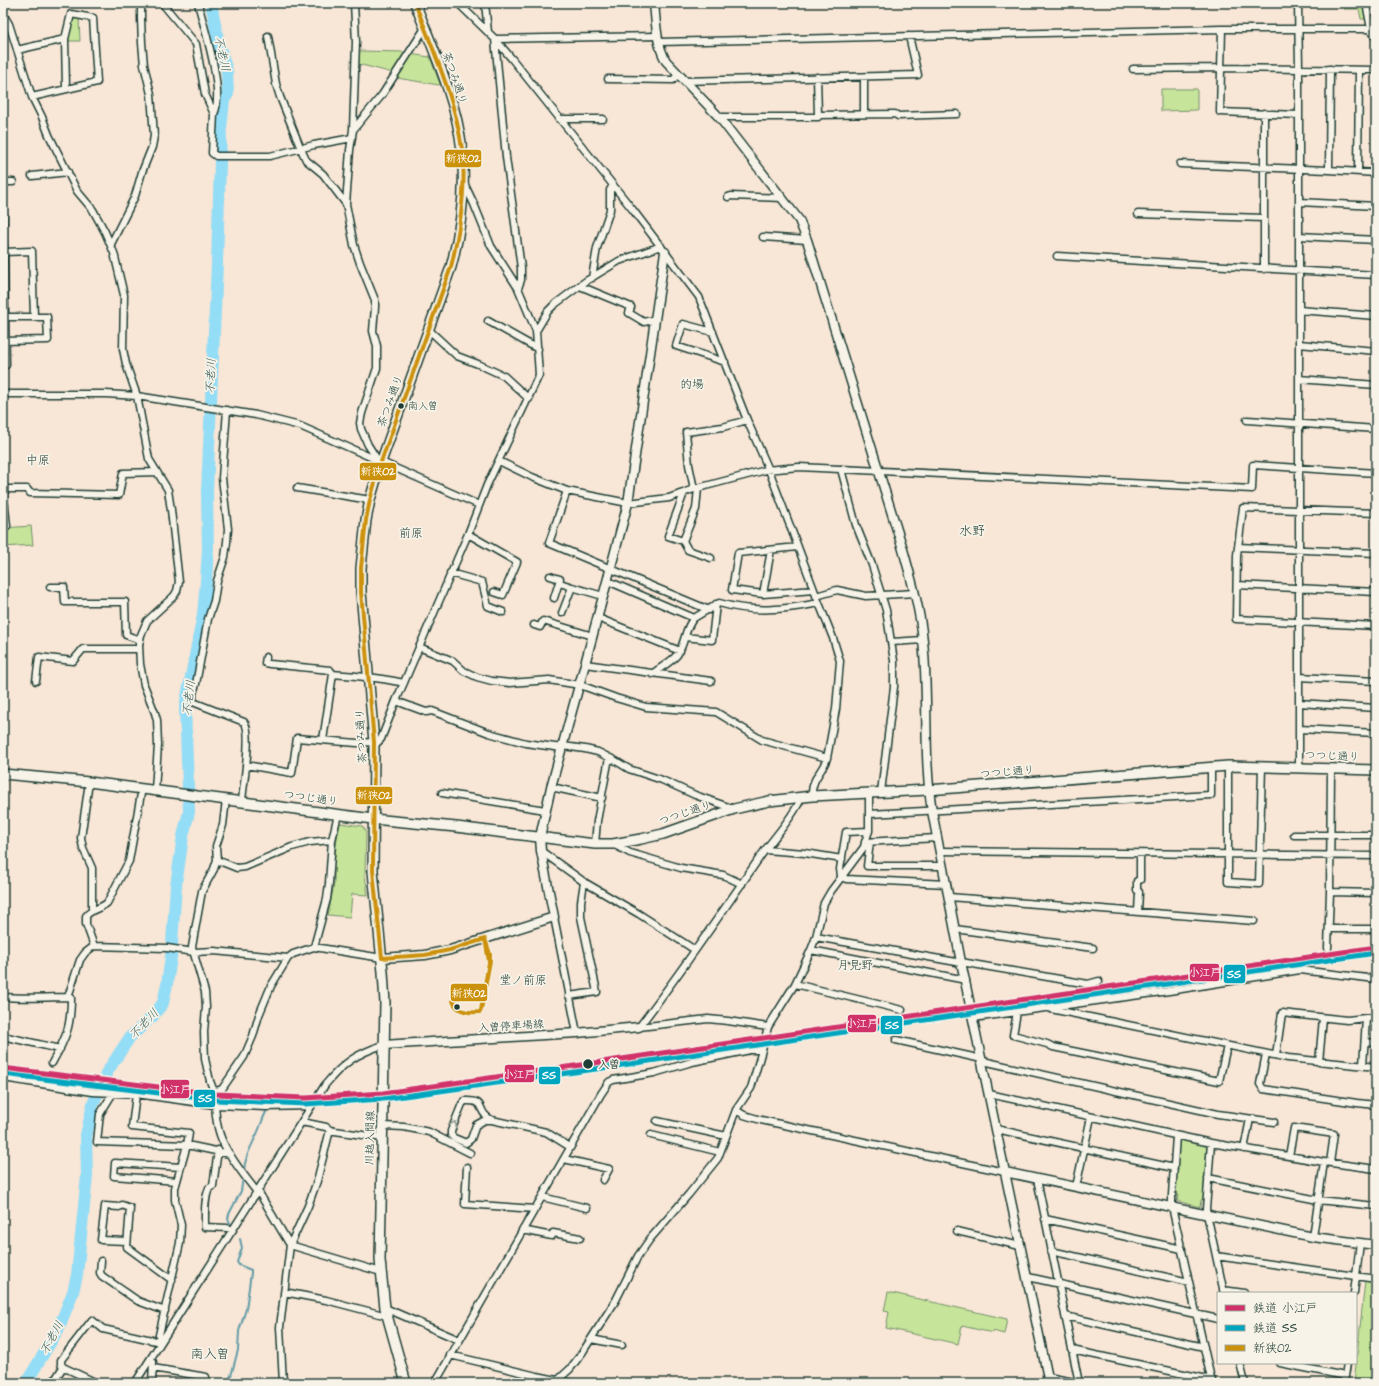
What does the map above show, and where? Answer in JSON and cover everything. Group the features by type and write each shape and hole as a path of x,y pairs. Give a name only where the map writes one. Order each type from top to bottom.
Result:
{"main road":[{"name":"茶つみ通り","path":"373,819 374,744 360,568 366,520 379,461 429,330 451,267 456,247 462,204 462,150 457,122 447,86 415,3"},
{"name":"つつじ通り","path":"3,774 192,794 226,800 373,819 595,844 613,844 663,834 734,809 769,801 807,796 928,790 1211,766 1262,766 1376,770"},
{"name":"川越入間線","path":"373,819 373,871 382,958 384,1002 380,1260 386,1312 406,1383"}],"street":[{"path":"111,244 135,196 142,172 152,147 154,136 151,94 144,65 140,19 141,3"},
{"path":"162,3 196,44 205,94 214,114"},
{"path":"198,3 215,79 217,107 214,114 212,153 216,156 270,156 301,150 314,145 352,138"},
{"path":"354,3 356,42 353,130 346,204 364,277 375,300 373,332 377,346 377,368 362,413 360,424 368,445 379,461"},
{"path":"458,3 495,39 613,185 699,297 747,420 769,470 815,593 834,638 840,661 836,709 825,764 812,784 807,796 765,850 639,1027"},
{"path":"485,3 488,32"},
{"path":"654,3 658,39 666,61 719,117 799,220 807,240 880,471 915,593 923,640 926,675 928,790 961,962 1049,1380 1079,1383 1037,1178"},
{"path":"1298,3 1299,767"},
{"path":"1366,3 1372,29 1376,37"},
{"path":"3,14 9,24 32,97 42,117 48,135 77,191 93,210 111,244 124,296 123,349 126,364 137,396 150,459 168,490 179,582 174,596 147,621 140,640 139,650 144,685 157,720 158,745 155,790"},
{"path":"32,97 97,82 93,18 71,14 65,39 66,88"},
{"path":"353,130 382,95 425,28"},
{"path":"495,39 658,39 909,36 1222,29 1372,29"},
{"path":"1222,29 1220,112 1299,115"},
{"path":"268,36 276,84 301,150 306,160 323,174 346,204"},
{"path":"684,81 918,75 909,36"},
{"path":"17,50 65,39"},
{"path":"495,39 506,157 521,268 521,280 518,288"},
{"path":"1133,69 1222,68 1376,70"},
{"path":"1329,170 1330,69"},
{"path":"1358,172 1359,70"},
{"path":"608,79 673,80 678,75"},
{"path":"864,77 864,113"},
{"path":"817,78 818,115"},
{"path":"719,117 818,116 864,113 895,114 898,116 957,114"},
{"path":"1264,113 1264,269"},
{"path":"559,119 603,119"},
{"path":"1180,164 1299,168 1376,173"},
{"path":"32,176 68,172"},
{"path":"3,182 13,182"},
{"path":"246,765 292,773 297,738 374,744 381,739 479,505 515,425 540,375 536,331 518,288 491,246 474,204 463,182"},
{"path":"592,278 597,248 610,210 610,190 613,185"},
{"path":"728,197 783,198"},
{"path":"1299,202 1376,206"},
{"path":"3,212 4,341 6,364 3,365"},
{"path":"1138,214 1264,218"},
{"path":"1299,236 1376,240"},
{"path":"763,237 807,240"},
{"path":"536,331 548,311 554,305 592,278 619,261 663,249"},
{"path":"576,1033 541,851 540,837 551,787 580,685 628,503 655,319 663,249"},
{"path":"4,252 32,251 34,317"},
{"path":"1057,256 1376,275"},
{"path":"580,286 631,306 628,313 644,322 655,319"},
{"path":"1299,310 1376,316"},
{"path":"4,317 47,317 48,340 4,341"},
{"path":"488,321 538,349"},
{"path":"713,332 683,324 676,346 725,362"},
{"path":"429,330 457,356 504,376 529,399"},
{"path":"1299,344 1376,351"},
{"path":"1299,378 1376,385"},
{"path":"3,394 106,394 137,396 201,405 270,418 300,426 479,505"},
{"path":"227,410 222,478 228,529 227,542 225,557 217,581 214,601 208,620 193,693 193,702 240,720 247,725 246,765 242,801"},
{"path":"683,541 696,509 696,489 689,465 686,432 723,427 747,420"},
{"path":"1248,420 1376,428"},
{"path":"499,461 532,477 567,491 628,503 669,498 696,489 769,470 799,467 1252,490 1253,465 1376,473"},
{"path":"841,469 856,525 882,595 892,642 894,687 881,792"},
{"path":"7,526 3,489 27,489 30,493 119,495 123,473 157,472"},
{"path":"297,488 370,500"},
{"path":"567,491 549,543 709,610"},
{"path":"684,493 668,536 683,541 688,550 711,558"},
{"path":"1376,513 1243,508 1238,547 1236,619 1376,626"},
{"path":"468,534 517,562 503,595 494,592"},
{"path":"798,547 738,553 732,590 763,594 815,593 837,590 866,596 915,593"},
{"path":"1238,547 1376,553"},
{"path":"763,594 771,550"},
{"path":"450,573 482,582 488,606 503,612"},
{"path":"550,576 560,579 560,583 554,598"},
{"path":"608,581 694,618"},
{"path":"560,583 603,596"},
{"path":"1237,585 1376,592"},
{"path":"50,587 64,587 65,602 125,602 126,635 140,640"},
{"path":"562,613 572,587"},
{"path":"652,674 674,658 680,651 687,626 694,618 709,610 716,604 719,603 741,608 769,610 787,609 819,603"},
{"path":"685,637 712,640 716,604"},
{"path":"598,618 680,651"},
{"path":"534,625 540,627 543,621 593,636"},
{"path":"892,642 923,640"},
{"path":"419,647 453,661 464,671 477,677 492,681 510,683 549,680 580,685 646,707 716,712 762,740 827,758"},
{"path":"36,681 39,657 73,661 84,649 139,650"},
{"path":"266,658 265,663 270,664 330,670 333,674 368,676 404,683"},
{"path":"585,664 711,681"},
{"path":"323,740 333,674"},
{"path":"1299,677 1376,681"},
{"path":"396,701 426,712 432,711 489,733 526,743 598,752 629,769 662,780 695,795 734,809"},
{"path":"1299,703 1376,708"},
{"path":"1299,729 1376,733"},
{"path":"595,844 597,821 609,758"},
{"path":"870,814 1211,795 1211,766"},
{"path":"1228,766 1228,882 1259,884 1262,766"},
{"path":"1328,948 1331,768"},
{"path":"89,782 81,838 83,848 92,868 92,910"},
{"path":"551,787 602,798"},
{"path":"94,946 86,916 92,910 104,906 107,903 129,861 142,788"},
{"path":"442,793 545,810"},
{"path":"869,793 870,814 867,866 943,866"},
{"path":"226,800 223,825 216,846 217,860 214,869 202,891 192,947 205,992 205,1059 210,1081 213,1089 216,1091 215,1105 222,1140 290,1245 381,1272"},
{"path":"314,947 327,899 332,840 338,814"},
{"path":"841,876 840,869 846,832 868,831"},
{"path":"1294,835 1376,835"},
{"path":"558,1380 570,1369 591,1339 618,1296 644,1247 718,1158 736,1110 752,1088 768,1027 795,984 811,950 816,937 824,903 830,891 868,842 937,838"},
{"path":"217,860 236,868 245,867 292,847 310,842 332,840"},
{"path":"613,844 630,853 681,868 723,876 742,884"},
{"path":"765,850 805,853 842,859"},
{"path":"541,851 584,882 639,914 695,950"},
{"path":"940,851 1376,856"},
{"path":"1138,912 1139,892 1137,890 1137,881 1140,880 1140,854"},
{"path":"841,876 846,879 946,884"},
{"path":"569,996 597,992 581,917 580,902 584,882"},
{"path":"1330,892 1376,893"},
{"path":"949,897 1254,921"},
{"path":"216,1091 222,1089 244,1057 266,997 288,958 293,954 314,947 382,958 425,955 444,951 554,917"},
{"path":"955,929 1093,948"},
{"path":"1329,929 1376,929"},
{"path":"816,937 1088,984 1099,981"},
{"path":"68,997 80,960 85,953 94,946 166,948 194,952 214,951 288,958"},
{"path":"811,950 966,980"},
{"path":"973,1018 1169,991 1300,970 1376,979"},
{"path":"795,984 902,1010"},
{"path":"3,997 20,999 44,996 68,997"},
{"path":"52,1062 66,1038 70,1022 71,998 68,997"},
{"path":"1048,1008 1276,1056 1319,1062 1376,1067"},
{"path":"1017,1012 1013,1036 1047,1044 1053,1047 1218,1081 1227,1046"},
{"path":"1276,1056 1282,1013 1346,1020 1376,1018"},
{"path":"1319,1062 1323,1018"},
{"path":"1363,1066 1366,1018"},
{"path":"639,1027 708,1019 768,1027"},
{"name":"入曽停車場線","path":"384,1045 576,1033 639,1027"},
{"path":"6,1036 60,1049"},
{"path":"896,1040 1210,1113 1274,1122"},
{"path":"1365,1042 1376,1043"},
{"path":"135,1383 161,1339 233,1230 325,1085 342,1066 357,1056 384,1045"},
{"path":"434,1383 609,1082 654,1073 692,1062 750,1050 762,1050"},
{"path":"1266,1054 1260,1084 1263,1089 1376,1105"},
{"path":"3,1078 93,1092 136,1094 215,1105 265,1107 311,1106"},
{"path":"112,1093 100,1114 97,1142 188,1145 218,1150 230,1154"},
{"path":"136,1094 132,1127 189,1133 188,1145 175,1188 175,1200 181,1225 180,1243 159,1335 161,1339"},
{"path":"989,1094 1211,1143 1327,1163 1376,1169"},
{"path":"481,1108 471,1140 466,1142 454,1138 451,1135 451,1131 462,1104 466,1101 476,1101 480,1104 484,1114 492,1120"},
{"path":"736,1110 744,1115 761,1120 1207,1215 1312,1237 1376,1245"},
{"path":"1076,1187 1091,1117"},
{"path":"1244,1149 1250,1119"},
{"path":"476,1125 485,1120 492,1120 546,1132 570,1147"},
{"path":"657,1121 726,1136"},
{"path":"302,1122 326,1127 330,1130 383,1138"},
{"path":"382,1126 404,1127 429,1132 470,1153"},
{"path":"1289,1156 1294,1128 1334,1134 1318,1200 1312,1237"},
{"path":"996,1129 1174,1168"},
{"path":"283,1383 280,1327 290,1245 308,1206 317,1181 330,1130"},
{"path":"651,1135 720,1152"},
{"path":"1072,1350 1212,1382 1172,1207 1176,1136"},
{"path":"1211,1143 1206,1209 1224,1291 1234,1292"},
{"path":"218,1150 213,1186 209,1188 205,1206 205,1227 227,1228 233,1230"},
{"path":"564,1159 609,1170 603,1180"},
{"path":"177,1181 114,1176 115,1163 181,1167"},
{"path":"467,1167 465,1204 535,1209"},
{"path":"1208,1178 1318,1200 1376,1206"},
{"path":"542,1197 586,1208"},
{"path":"127,1241 101,1240 105,1206 122,1206 130,1208 127,1247 172,1280"},
{"path":"1045,1219 1182,1249"},
{"path":"522,1230 552,1236 553,1233 580,1238"},
{"path":"957,1231 1020,1246"},
{"path":"1354,1292 1360,1243"},
{"path":"1051,1251 1189,1282"},
{"path":"1216,1256 1376,1279"},
{"path":"101,1261 100,1273 102,1276 138,1301 164,1311"},
{"path":"1028,1277 1217,1319"},
{"path":"284,1292 386,1312 458,1340"},
{"path":"1065,1316 1204,1347"},
{"path":"97,1383 63,1367 61,1364 61,1360 92,1320 103,1329 156,1341 161,1339"},
{"path":"591,1339 622,1345"},
{"path":"450,1355 549,1381 558,1380 571,1383"},
{"path":"151,1358 153,1362 152,1383"},
{"path":"1240,1364 1245,1383"},
{"path":"1285,1364 1345,1376"},
{"path":"1344,1383 1347,1364"},
{"path":"53,1383 63,1367"},
{"path":"153,1368 206,1377"}],"green space":[{"path":"1345,3 1364,3 1367,19 1361,19 1359,9 1344,9"},
{"path":"73,19 79,19 80,41 68,41"},
{"path":"359,51 405,52 393,73 358,64"},
{"path":"409,54 430,57 440,84 439,85 397,78 396,76"},
{"path":"1161,89 1197,89 1197,110 1161,111"},
{"path":"31,526 33,545 3,547 3,528"},
{"path":"340,823 362,826 366,831 365,875 368,895 352,894 350,917 328,915 334,884 334,864"},
{"path":"1179,1140 1205,1145 1207,1148 1203,1200 1201,1200 1200,1207 1177,1201 1178,1195 1175,1195"},
{"path":"1365,1281 1376,1282 1376,1383 1354,1383"},
{"path":"888,1292 1007,1319 1004,1334 962,1326 958,1344 886,1328 889,1312 884,1311"}],"waterway":[{"name":"不老川","path":"26,1383 58,1330 73,1292 77,1275 87,1176 86,1135 93,1104 107,1072 130,1037 153,1016 163,1003 171,957 176,886 183,836 189,812 185,707 203,615 206,581 208,549 207,492 217,264 221,128 224,100 228,94 227,71 219,45 211,3"},
{"path":"244,1172 248,1153 266,1112"},
{"path":"231,1225 228,1219 229,1214 241,1191 243,1178"},
{"path":"225,1383 231,1376 238,1350 239,1331 246,1309 251,1273 251,1270 239,1265 237,1262 242,1248 240,1239"}],"rail line":[{"name":"小江戸","path":"3,1068 216,1094 305,1098 383,1093 1376,947"},
{"name":"SS","path":"3,1074 216,1100 305,1104 383,1099 589,1070 1376,953"}],"transit line":[{"name":"新狭02","path":"382,958 373,871 374,742 361,592 361,568 366,520 381,462 451,267 460,223 464,178 459,130 449,93 415,3"},
{"name":"新狭02","path":"485,939 490,954 490,961 481,1010 480,1012 464,1011 458,1008 453,1001 485,984 489,962 485,939"},
{"name":"新狭02","path":"382,958 425,955 450,950 485,939"}],"place":[{"name":"南入曽","path":"401,406"},
{"name":"入曽","path":"588,1064"}],"district":[{"name":"的場","path":"692,384"},
{"name":"中原","path":"38,460"},
{"name":"水野","path":"972,531"},
{"name":"前原","path":"411,533"},
{"name":"月見野","path":"855,965"},
{"name":"堂ノ前原","path":"523,980"},
{"name":"南入曽","path":"210,1354"}]}
